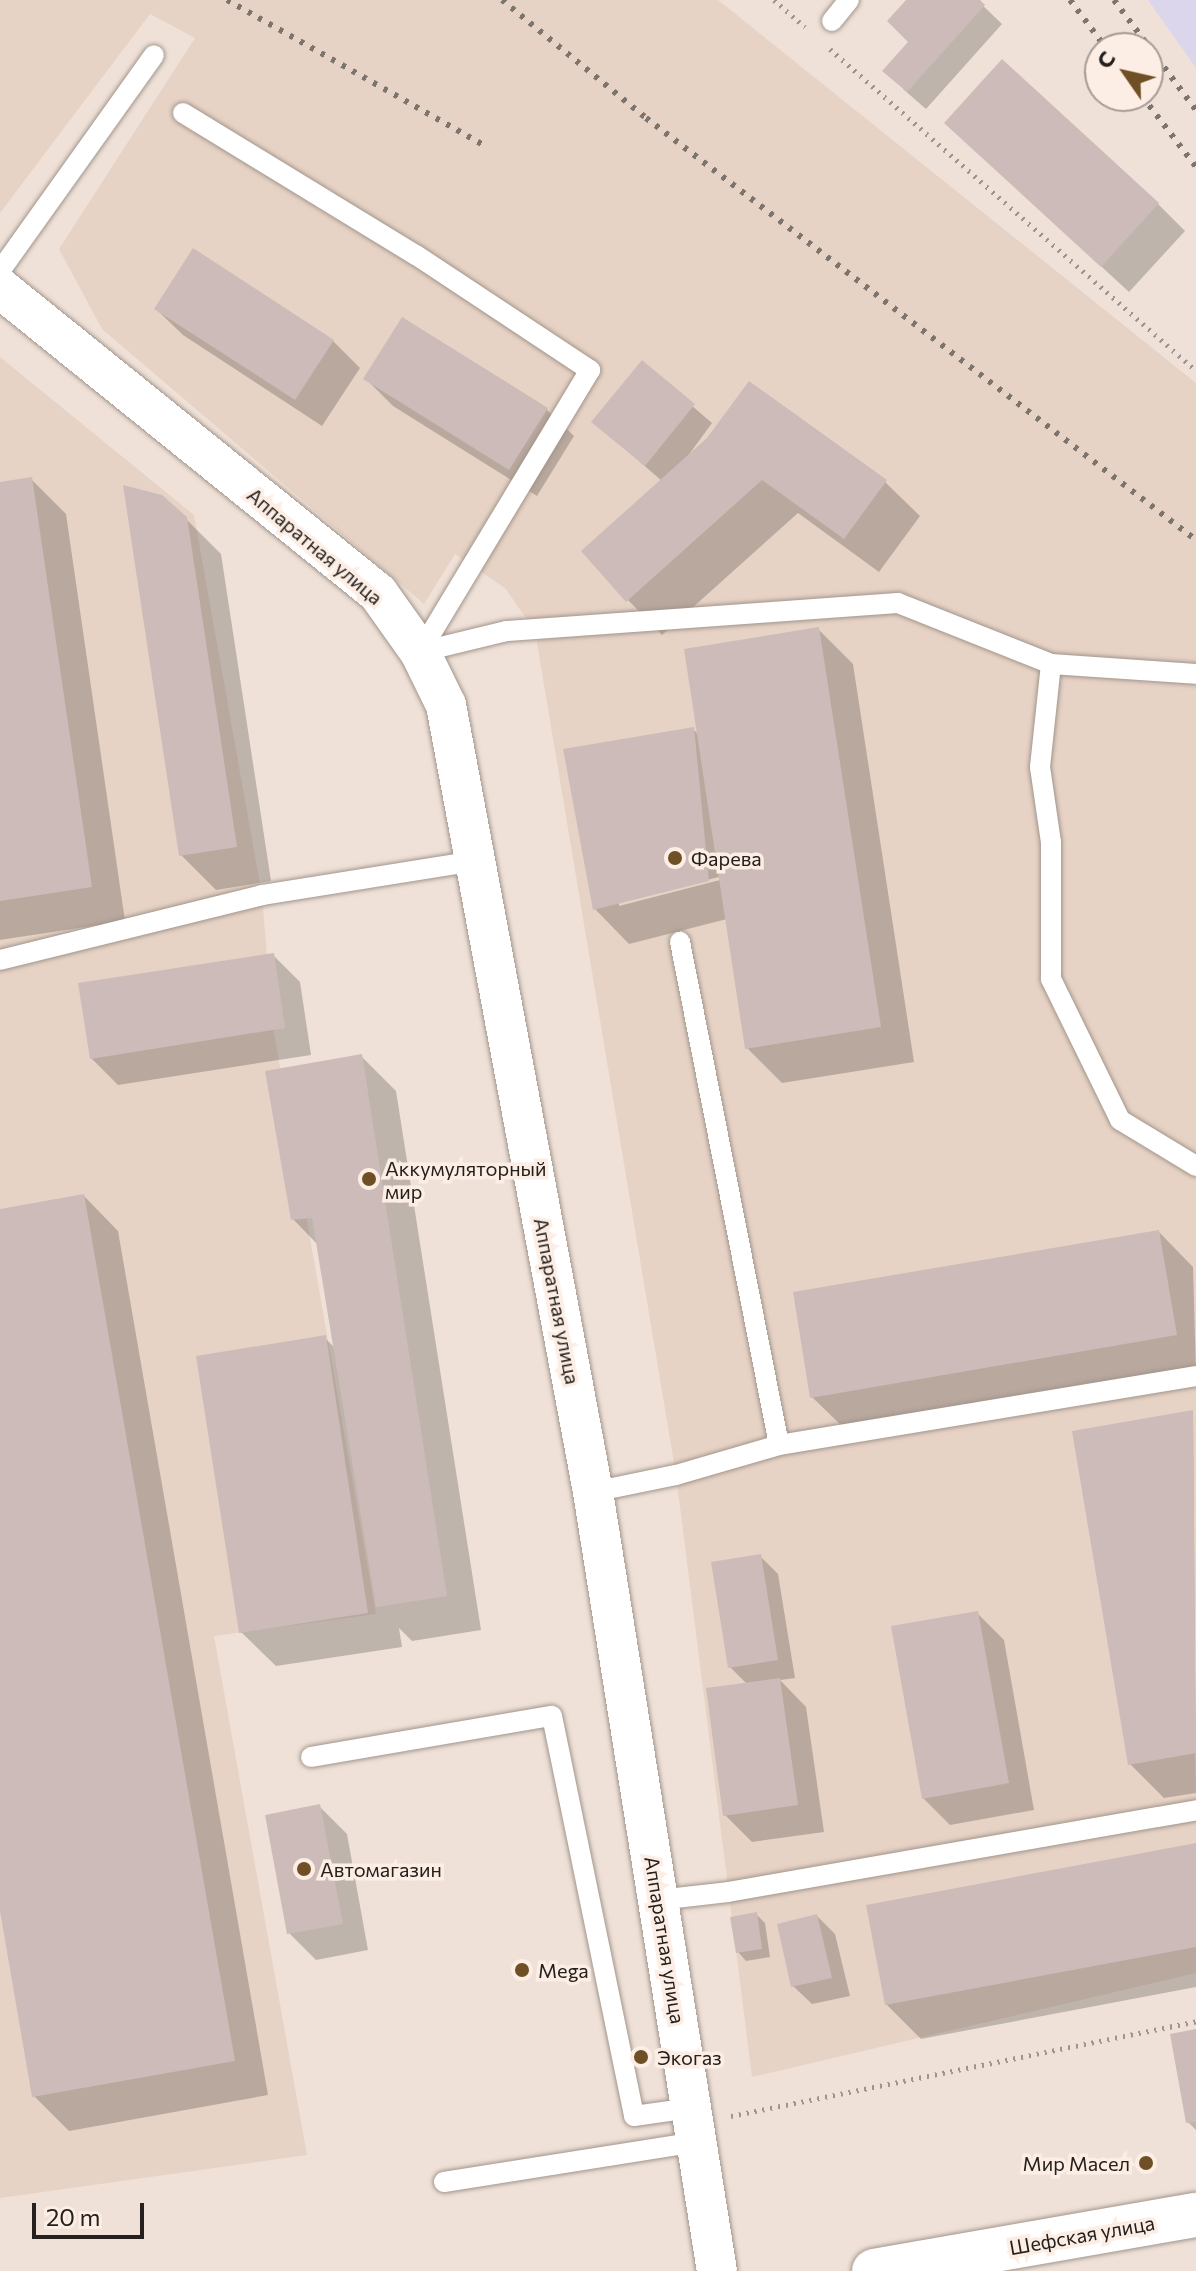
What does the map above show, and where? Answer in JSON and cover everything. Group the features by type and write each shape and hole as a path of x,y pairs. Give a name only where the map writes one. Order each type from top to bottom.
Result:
{"main road":[{"name":"Шефская улица","path":"874,2271 1196,2215"}],"street":[{"name":"Аппаратная улица","path":"0,288 378,593 420,652 446,705 593,1492 717,2271"}],"lane":[{"path":"832,21 849,0"},
{"path":"0,271 154,55"},
{"path":"183,113 416,255 590,370 420,652"},
{"path":"420,652 507,631 898,603 1051,664 1196,674"},
{"path":"1051,664 1040,767 1051,842 1051,979 1120,1120 1196,1166"},
{"path":"0,960 262,895 475,861"},
{"path":"680,942 779,1445"},
{"path":"593,1492 676,1475 779,1445 1196,1376"},
{"path":"311,1757 552,1716 634,2116 694,2124"},
{"path":"658,1900 1196,1810"},
{"path":"444,2182 694,2124"}],"path":[{"path":"774,0 810,31"},
{"path":"822,42 1196,371"},
{"path":"694,2124 1196,2021"}],"shaded area":[{"path":"0,0 718,0 1196,383 1196,1973 752,2077 676,1475 535,631 505,588 455,554 424,604 102,329 59,249 195,38 150,14 0,213"},
{"path":"1148,0 1196,0 1196,68"},
{"path":"0,357 194,515 262,895 273,1027 376,1614 214,1636 307,2155 0,2198"}],"building":[{"path":"906,0 980,0 985,5 907,92 882,71 908,42 887,21"},
{"path":"1002,59 1159,203 1101,267 944,123"},
{"path":"193,248 334,340 295,400 154,309"},
{"path":"402,317 548,408 509,470 363,379"},
{"path":"642,360 695,404 645,466 591,422"},
{"path":"749,381 887,480 844,539 762,480 626,602 581,551 707,438"},
{"path":"32,477 92,887 0,901 0,482"},
{"path":"123,485 162,495 187,517 237,847 179,856"},
{"path":"819,627 881,1027 745,1049 684,649"},
{"path":"694,727 709,881 593,910 563,749"},
{"path":"274,953 285,1028 90,1059 78,983"},
{"path":"362,1054 447,1596 376,1607 312,1218 291,1220 265,1071"},
{"path":"84,1194 235,2061 32,2097 0,1911 0,1209"},
{"path":"1159,1230 1177,1335 810,1398 793,1292"},
{"path":"326,1335 368,1613 239,1633 196,1356"},
{"path":"1193,1410 1196,1753 1128,1765 1072,1431"},
{"path":"761,1554 778,1660 728,1668 711,1562"},
{"path":"978,1611 1009,1783 922,1799 891,1626"},
{"path":"780,1678 798,1805 723,1816 706,1688"},
{"name":"Автомагазин","path":"320,1804 343,1924 287,1934 265,1815"},
{"path":"1196,1843 1196,1947 885,2005 866,1905"},
{"path":"757,1912 762,1949 736,1953 730,1917"},
{"path":"817,1914 832,1978 791,1987 777,1924"},
{"path":"1196,2029 1196,2122 1186,2123 1170,2034"}],"railway":[{"path":"227,0 487,147"},
{"path":"502,0 646,118 1196,540"},
{"path":"1070,0 1094,32"},
{"path":"1114,0 1196,110"},
{"path":"1154,112 1196,167"}],"place":[{"name":"Фарева","path":"675,858"},
{"name":"Аккумуляторный мир","path":"369,1179"},
{"name":"Автомагазин","path":"304,1869"},
{"name":"Mega","path":"522,1970"},
{"name":"Экогаз","path":"641,2057"},
{"name":"Мир Масел","path":"1146,2163"}]}
